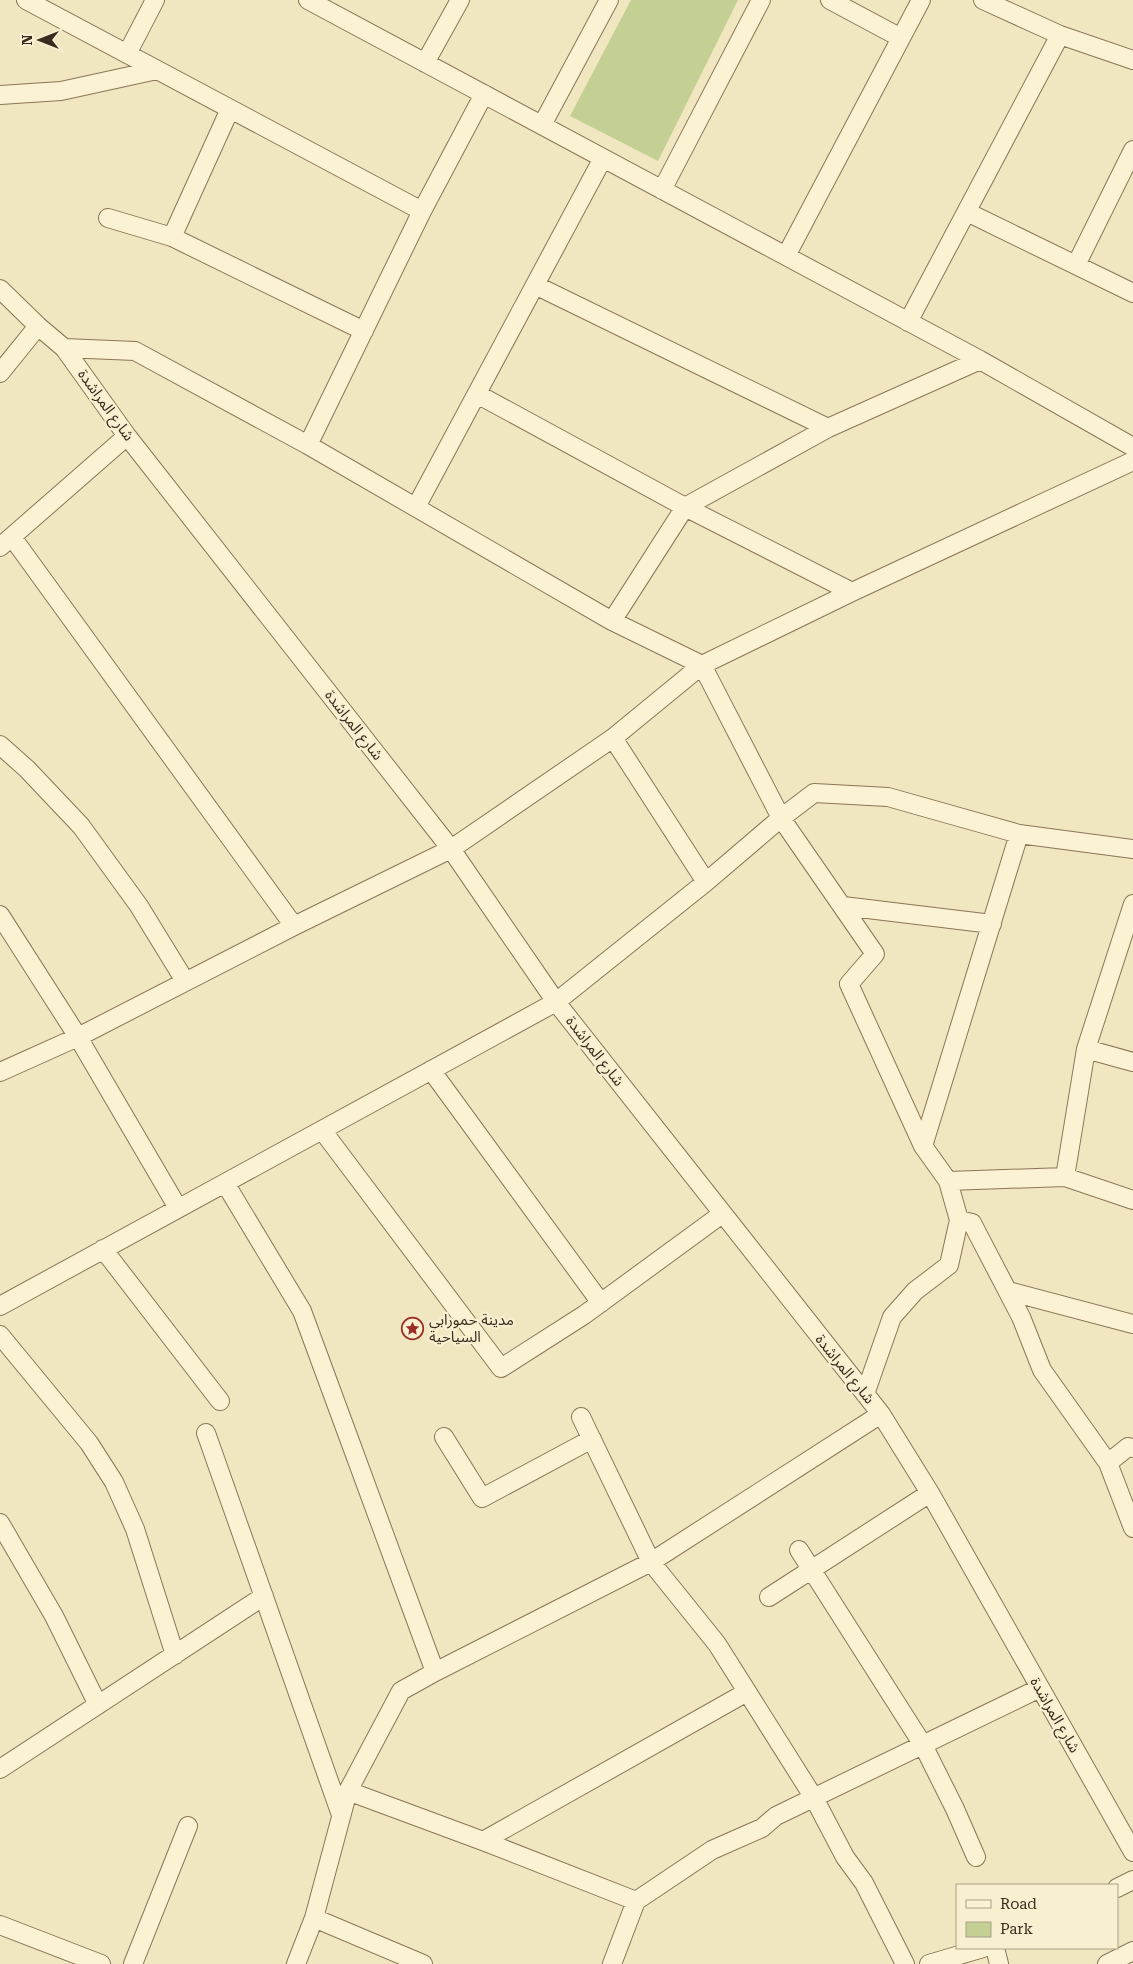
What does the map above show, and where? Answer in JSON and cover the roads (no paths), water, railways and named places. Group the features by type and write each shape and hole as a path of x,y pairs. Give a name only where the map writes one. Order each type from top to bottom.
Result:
{"street":[{"path":"26,0 422,211"},
{"path":"127,54 155,0"},
{"path":"308,0 980,360 1133,447"},
{"path":"425,63 460,0"},
{"path":"542,125 609,0"},
{"path":"662,190 760,0"},
{"path":"830,0 901,38"},
{"path":"786,256 921,0"},
{"path":"984,0 1060,35 1133,60"},
{"path":"908,322 1060,35"},
{"path":"0,95 61,91 157,70"},
{"path":"308,445 422,211 484,94"},
{"path":"172,237 230,109"},
{"path":"1076,265 1133,150"},
{"path":"416,507 603,158"},
{"path":"967,212 1133,293"},
{"path":"108,218 172,237 364,331"},
{"path":"535,285 828,428"},
{"name":"شارع المراشدة","path":"0,289 64,348 127,436 451,849 556,1002 881,1414 930,1493 1133,1852"},
{"path":"0,373 38,326"},
{"path":"64,348 135,351 308,445 612,621 702,665 781,818 875,954 849,984 923,1146 948,1181 960,1220 949,1265 914,1291 892,1317 865,1394"},
{"path":"612,621 685,507 828,428 980,360"},
{"path":"477,394 685,507 852,592"},
{"path":"127,436 6,542 294,926"},
{"path":"0,1072 78,1037 294,926 451,849 613,738 702,665 852,592 1133,461"},
{"path":"613,738 706,882"},
{"path":"0,745 27,769 81,826 139,906 185,981"},
{"path":"0,1306 556,1002 814,793 888,797 1019,834 1133,849"},
{"path":"923,1146 1019,834"},
{"path":"1065,1178 1086,1050 1133,904"},
{"path":"843,906 992,924"},
{"path":"0,914 78,1037 178,1208"},
{"path":"1086,1050 1133,1062"},
{"path":"430,1070 600,1303"},
{"path":"322,1130 501,1368 600,1303 722,1214"},
{"path":"948,1181 1065,1178 1133,1200"},
{"path":"225,1183 302,1311 435,1672"},
{"path":"960,1220 972,1223 1021,1317 1042,1370 1108,1463 1133,1528"},
{"path":"103,1249 220,1401"},
{"path":"1008,1291 1133,1324"},
{"path":"0,1335 89,1443 114,1482 135,1529 175,1655"},
{"path":"296,1964 314,1918 348,1791 401,1691 651,1562 881,1414"},
{"path":"581,1417 651,1562 717,1644 814,1798 845,1857 864,1883 905,1964"},
{"path":"206,1433 341,1816"},
{"path":"444,1436 482,1498 592,1440"},
{"path":"1108,1463 1128,1447 1133,1448"},
{"path":"769,1597 930,1493"},
{"path":"0,1523 54,1616 98,1705"},
{"path":"799,1550 923,1745 955,1809 976,1857"},
{"path":"0,1769 264,1596"},
{"path":"612,1964 636,1901 712,1850 762,1828 776,1816 1040,1688"},
{"path":"483,1841 747,1692"},
{"path":"348,1791 636,1901"},
{"path":"133,1964 188,1826"},
{"path":"1118,1888 1133,1880"},
{"path":"314,1918 422,1964"},
{"path":"0,1925 101,1964"},
{"path":"929,1964 980,1949"},
{"path":"995,1949 999,1964"},
{"path":"1107,1964 1133,1951"}],"place":[{"name":"مدينة حمورابي السياحية","path":"413,1329"}]}
